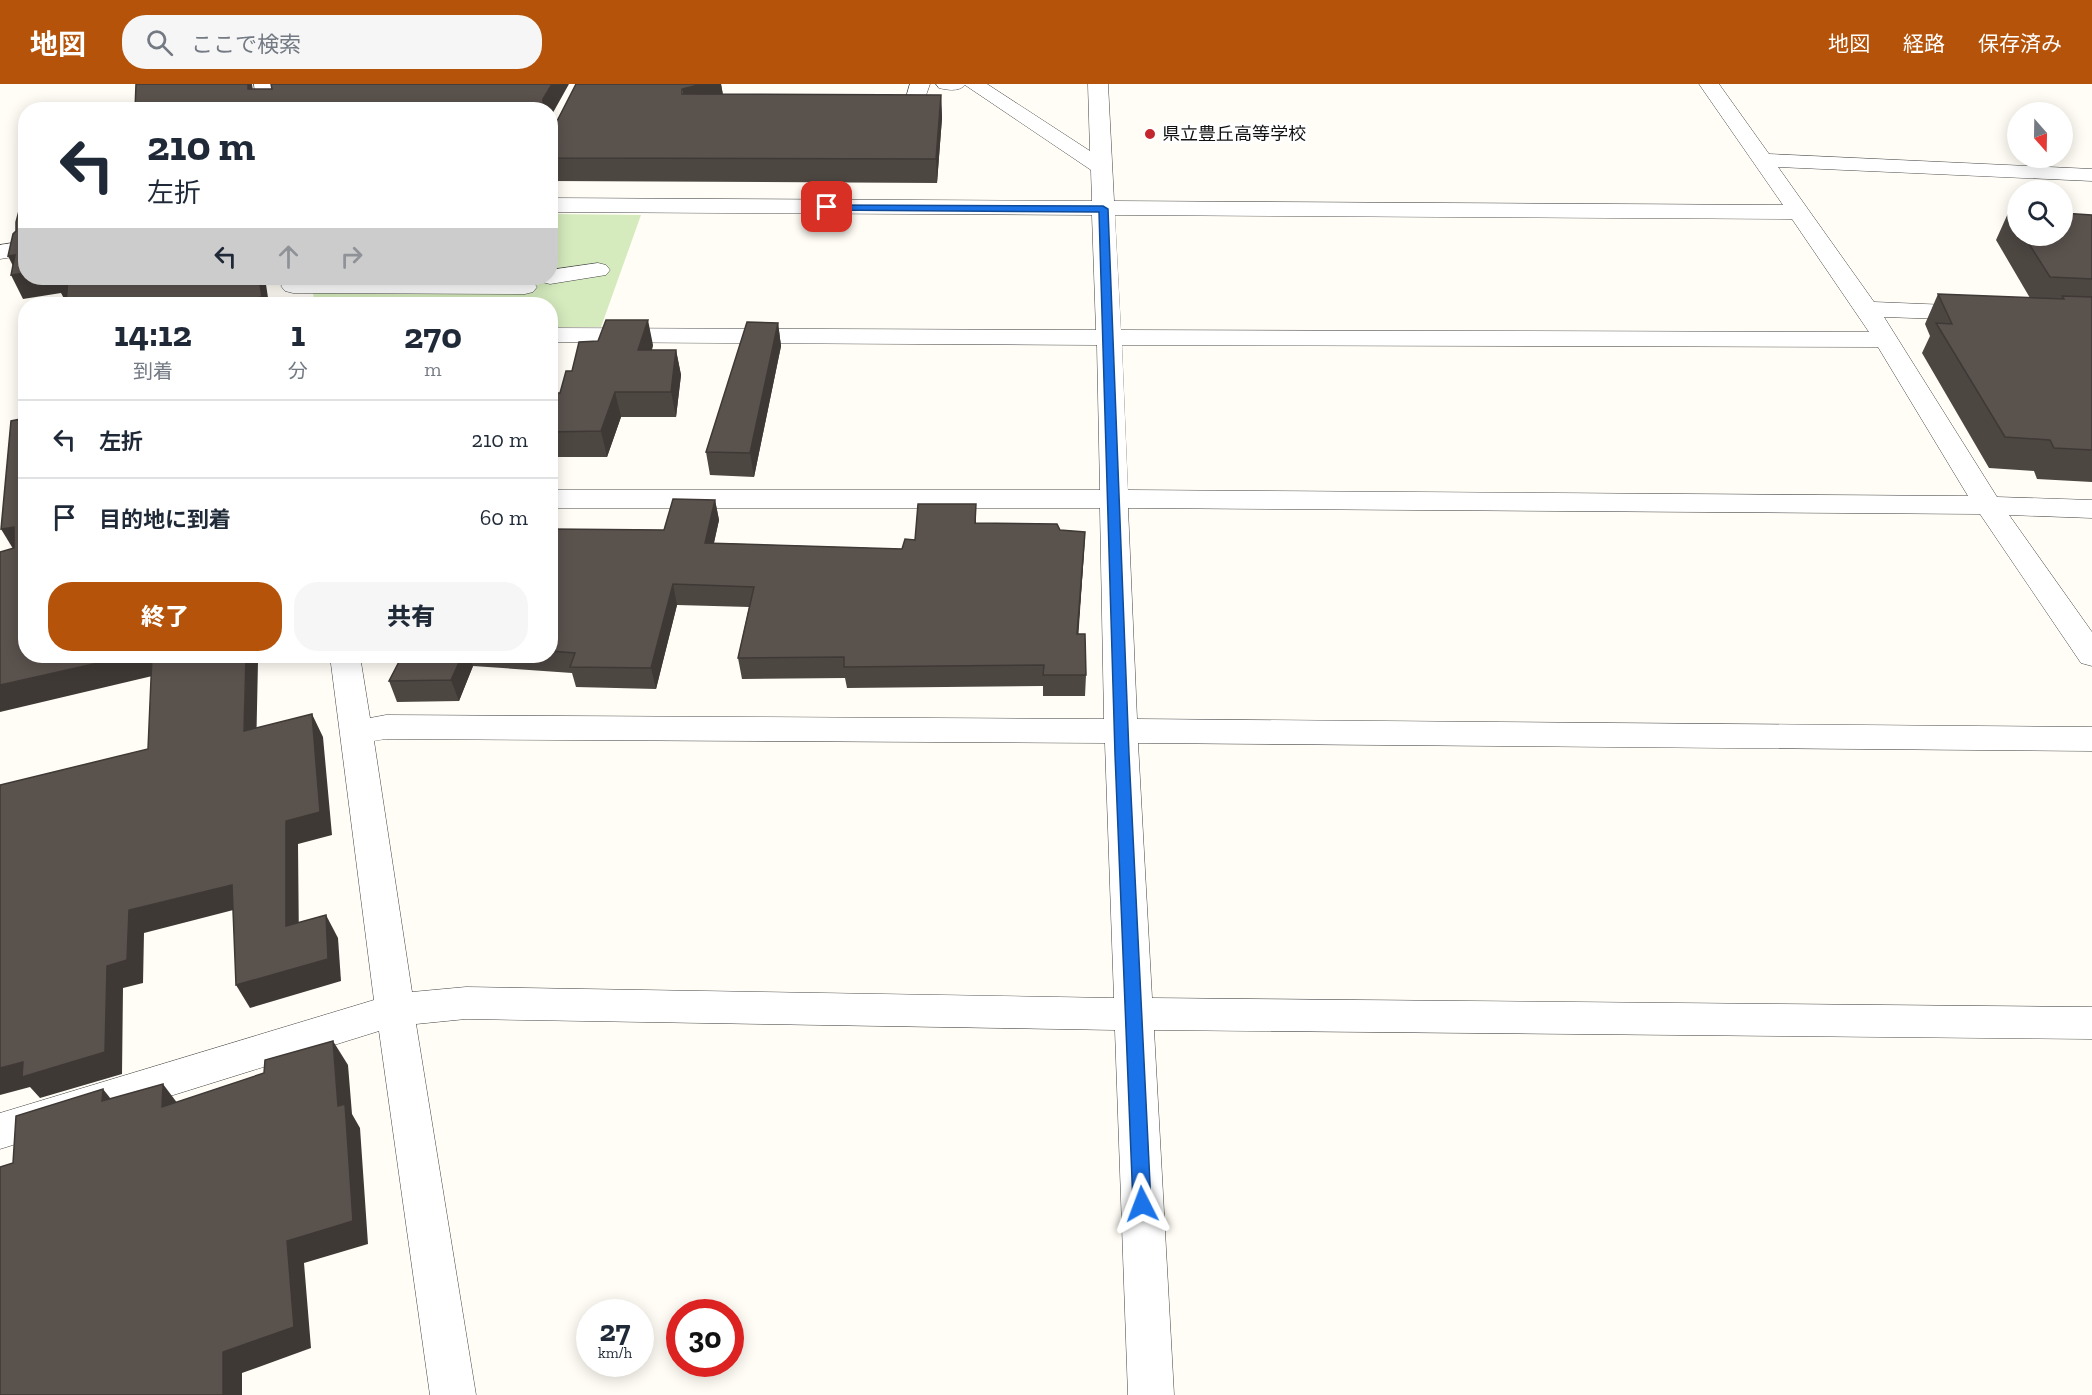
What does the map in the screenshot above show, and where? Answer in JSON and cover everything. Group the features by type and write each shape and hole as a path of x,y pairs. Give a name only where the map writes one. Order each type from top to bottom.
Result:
{"street":[{"path":"264,84 267,102"},
{"path":"913,108 920,84"},
{"path":"946,84 957,84"},
{"path":"974,84 1102,168"},
{"path":"1098,84 1109,337 1121,731 1151,1395"},
{"path":"1709,84 1867,309 1989,505 2092,655"},
{"path":"1764,160 2092,175"},
{"path":"558,205 1798,212"},
{"path":"0,252 18,249"},
{"path":"558,276 598,270"},
{"path":"294,289 525,287 530,285"},
{"path":"515,297 525,287"},
{"path":"1867,309 1997,314"},
{"path":"558,335 1885,340"},
{"path":"558,499 1113,499 1989,505 2092,509"},
{"path":"346,663 453,1395"},
{"path":"356,733 386,727 2092,740"},
{"path":"0,1131 395,1010 466,1003 1133,1014 2092,1023"}],"green space":[{"path":"558,214 641,215 601,327 558,327 558,297 313,297 313,285 558,285"}],"building":[{"path":"136,84 248,84 248,89 272,89 271,84 552,84 543,102 135,102"},
{"path":"576,84 702,84 682,89 682,94 941,95 936,159 558,158 558,119"},
{"path":"2073,214 2092,215 2092,279 2050,277 2030,246 2073,246"},
{"path":"18,215 18,274 11,275 15,255 8,256 13,234 16,231"},
{"path":"68,285 260,285 262,297 67,297"},
{"path":"1938,294 2064,299 2062,296 2092,297 2092,450 2054,448 2050,440 2005,437 1936,323 1952,324"},
{"path":"606,320 648,320 638,350 676,350 671,392 615,392 601,431 558,432 558,393 560,393 566,371 572,371 579,342 598,341"},
{"path":"747,322 778,323 750,453 706,452"},
{"path":"18,420 18,663 98,663 0,685 0,552 14,548 14,527 1,529 11,421"},
{"path":"673,499 715,500 705,543 902,549 905,539 915,540 918,504 976,504 975,523 1057,524 1060,530 1085,532 1077,634 1085,634 1086,675 1043,675 1044,665 844,667 844,657 738,658 754,587 673,584 651,668 570,667 575,653 558,652 558,529 664,530"},
{"path":"152,663 246,663 244,731 312,714 320,812 286,821 286,926 326,915 328,959 236,985 232,885 129,910 127,960 107,966 105,1052 22,1077 23,1062 0,1068 0,785 148,749"},
{"path":"398,663 459,663 451,680 389,681"},
{"path":"333,1041 338,1106 345,1104 353,1221 287,1241 294,1327 223,1352 223,1395 0,1395 0,1167 13,1163 16,1116 103,1089 102,1101 163,1084 162,1107 264,1073 265,1060"}],"place":[{"name":"県立豊丘高等学校","path":"1150,134"}],"route":[{"path":"827,207 1103,209 1122,754 1142,1204"}]}
